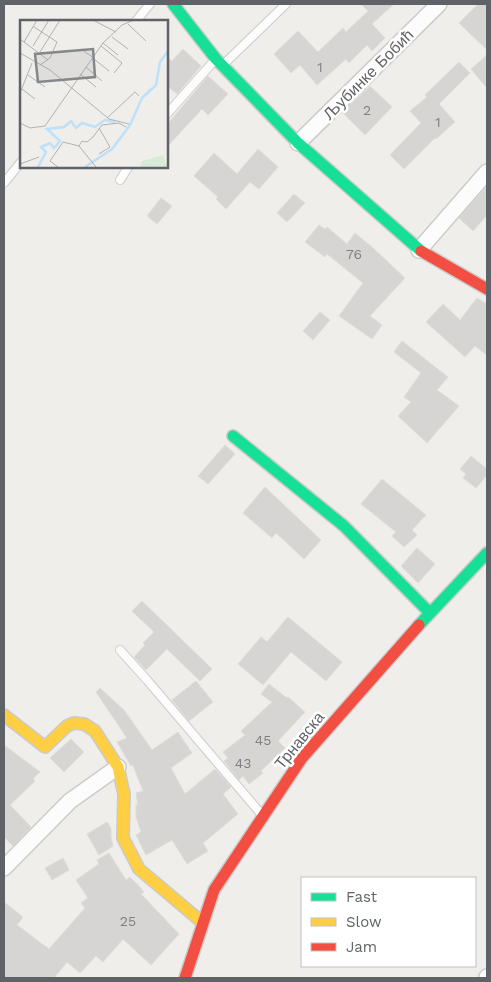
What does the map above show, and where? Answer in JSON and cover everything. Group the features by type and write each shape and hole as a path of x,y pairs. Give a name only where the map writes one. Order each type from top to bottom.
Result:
{"street":[{"path":"173,4 219,62 298,143 419,250 487,289"},
{"name":"Љубинке Бобић","path":"298,143 439,4"},
{"path":"419,250 487,172"},
{"path":"233,436 344,526 430,613"},
{"name":"Трнавска","path":"189,975 214,890 302,758 430,613 487,553"},
{"path":"4,715 45,747 67,726 74,723 84,724 95,731 118,767 124,794 123,838 139,869 203,923"},
{"path":"4,868 70,801 118,767"}],"lane":[{"path":"137,20 150,4"},
{"path":"168,113 219,62 286,4"},
{"path":"4,183 20,163"},
{"path":"120,180 128,168"},
{"path":"120,650 263,816"}],"building":[{"path":"361,4 394,4 372,24 385,38 372,51 367,45 349,63 346,59 317,85 300,65 291,73 274,54 298,31 318,52 343,28 346,32 368,11"},
{"path":"478,4 487,4 487,50 459,23"},
{"path":"183,49 201,66 177,94 168,87 168,58 172,61"},
{"path":"487,55 487,88 471,69"},
{"path":"459,62 470,73 439,104 455,122 435,138 404,169 390,155 421,123 410,111 427,97 425,95"},
{"path":"208,76 228,94 208,115 202,109 168,146 168,124"},
{"path":"370,86 392,107 365,135 342,112"},
{"path":"258,149 278,167 259,189 250,182 226,209 216,199 218,197 194,176 214,153 237,174"},
{"path":"487,186 487,215 473,231 459,218"},
{"path":"294,194 305,203 287,222 277,213"},
{"path":"161,198 172,206 157,224 147,216"},
{"path":"319,225 325,229 327,227 347,244 355,233 405,278 370,316 382,325 372,339 339,316 363,283 327,254 325,257 305,242"},
{"path":"477,298 487,304 487,355 475,346 465,357 426,322 443,304 460,320"},
{"path":"320,312 330,320 313,340 303,331"},
{"path":"402,341 448,377 437,390 459,406 427,443 398,416 411,402 404,397 421,373 394,352"},
{"path":"225,445 235,454 208,484 198,476"},
{"path":"471,456 487,469 487,475 476,488 463,478 466,474 460,469"},
{"path":"382,479 426,515 412,530 417,535 404,547 392,536 396,532 361,504"},
{"path":"265,487 321,540 304,559 276,533 272,538 243,513"},
{"path":"417,548 435,564 418,583 401,566"},
{"path":"142,601 212,669 200,681 167,649 146,670 134,657 145,645 143,643 154,632 132,611"},
{"path":"288,617 342,662 326,681 291,652 263,685 238,664 261,637 267,642"},
{"path":"196,681 213,702 189,721 172,700"},
{"path":"269,684 305,712 278,741 285,748 261,771 263,773 249,784 243,776 239,780 224,761 228,758 223,752 245,735 241,731 272,702 261,694"},
{"path":"100,688 124,710 152,750 178,732 192,753 171,768 185,794 215,769 231,787 223,794 238,814 203,843 208,851 187,864 172,840 146,855 136,835 141,832 136,817 136,804 138,806 136,793 143,791 133,765 131,766 117,742 127,738 96,692"},
{"path":"71,739 84,752 64,772 50,758"},
{"path":"4,745 40,772 33,779 35,781 10,805 31,827 13,846 4,837"},
{"path":"107,822 111,828 113,846 99,855 87,834"},
{"path":"109,853 126,880 130,877 137,884 144,892 141,894 179,934 151,965 123,939 103,962 96,956 80,973 67,962 54,978 4,978 4,902 23,917 17,925 49,949 85,908 81,903 88,898 76,880 99,864 97,860"},
{"path":"63,858 69,870 52,880 45,868"}],"traffic: fast":[{"path":"173,4 216,59 298,143 421,251"},
{"path":"233,436 344,526 430,613"},
{"path":"419,625 487,553"}],"traffic: slow":[{"path":"4,715 45,747 67,726 74,723 84,724 95,731 118,767 124,794 123,838 139,869 203,923"}],"traffic: jam":[{"path":"421,251 487,289"},
{"path":"185,978 214,890 302,758 419,625"}]}
